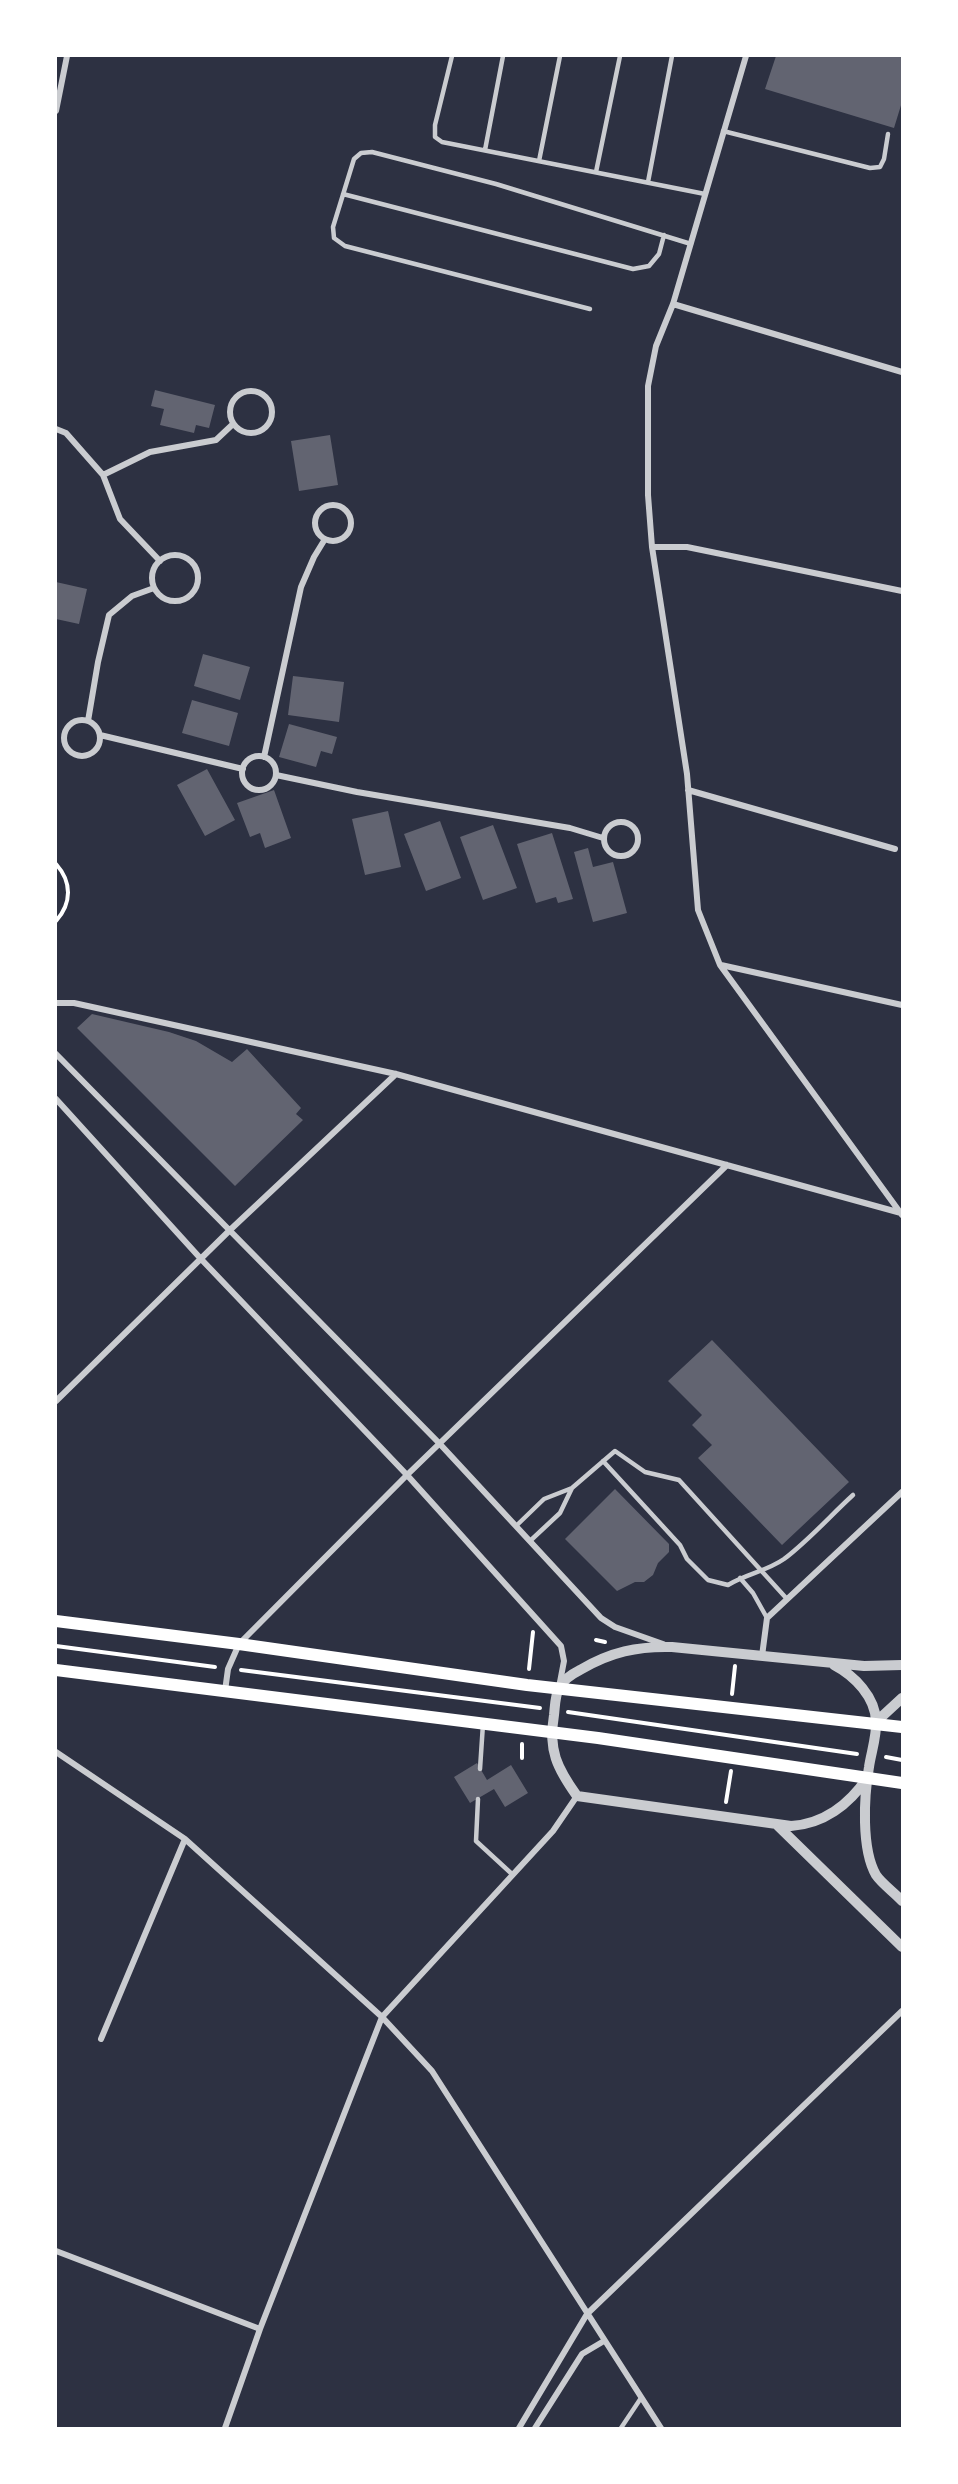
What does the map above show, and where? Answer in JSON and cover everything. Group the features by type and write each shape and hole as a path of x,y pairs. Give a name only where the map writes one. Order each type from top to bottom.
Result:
{"main road":[{"path":"56,1621 239,1644 527,1685 903,1726"},
{"path":"56,1670 551,1732 867,1778 902,1780"}],"street":[{"path":"56,111 67,56"},
{"path":"746,56 673,304 657,346 648,386 648,495 652,547 688,790 698,909 720,965 902,1214"},
{"path":"673,304 903,372"},
{"path":"248,391 261,393 271,403 272,417 264,428 251,433 238,429 233,423 230,417 232,403 241,393 248,391"},
{"path":"103,475 150,452 216,440 233,423"},
{"path":"56,429 66,433 103,475 120,519 160,561"},
{"path":"332,505 343,508 350,518 350,529 337,540 325,539 317,531 315,519 322,509 332,505"},
{"path":"264,757 301,587 325,539"},
{"path":"652,547 687,547 903,591"},
{"path":"174,555 188,560 197,572 197,587 187,598 180,601 164,599 154,588 153,573 160,561 174,555"},
{"path":"88,721 109,615 132,596 154,588"},
{"path":"88,721 93,724 100,735 98,746 82,756 71,752 64,737 72,723 88,721"},
{"path":"100,735 243,769"},
{"path":"56,737 64,737"},
{"path":"259,756 264,757 273,764 276,775 267,788 257,790 247,784 243,769 249,760 259,756"},
{"path":"276,775 357,792 570,828 603,838"},
{"path":"688,790 895,849"},
{"path":"621,821 632,825 638,836 638,842 632,852 621,856 606,849 603,838 611,824 621,821"},
{"path":"720,965 903,1005"},
{"path":"56,1003 86,1005 396,1074 902,1214"},
{"path":"56,1054 439,1443 602,1618 615,1627 672,1647"},
{"path":"56,1401 230,1230 396,1074"},
{"path":"56,1099 201,1259 407,1475 561,1646 564,1653 551,1732 552,1748 564,1778 577,1796 778,1826 801,1826 827,1816 850,1799 867,1778"},
{"path":"225,1691 228,1668 239,1644 439,1443 727,1165"},
{"path":"762,1656 766,1618 903,1492"},
{"path":"559,1688 570,1675 610,1655 638,1647 672,1647 864,1666 903,1665"},
{"path":"828,1663 844,1671 862,1687 870,1701 876,1722 867,1778 865,1821 868,1851 877,1875 903,1900"},
{"path":"876,1722 903,1698"},
{"path":"56,1752 185,1839 382,2017 432,2071 661,2428"},
{"path":"225,2428 260,2330 382,2017 554,1831 577,1796"},
{"path":"778,1826 903,1947"},
{"path":"101,2038 185,1839"},
{"path":"519,2428 587,2314 903,2011"},
{"path":"56,2251 260,2330"},
{"path":"535,2428 582,2354 604,2341"}],"lane":[{"path":"452,56 435,125 435,137 442,142 705,194"},
{"path":"485,150 502,56"},
{"path":"539,161 560,56"},
{"path":"596,172 620,56"},
{"path":"648,182 672,56"},
{"path":"723,131 870,168 880,167 884,159 888,134"},
{"path":"590,309 345,246 334,238 333,227 354,159 361,153 372,152 496,184 691,244"},
{"path":"343,194 633,269 649,266 659,254 664,236"},
{"path":"516,1526 544,1499 572,1488 615,1451 645,1472 679,1480 753,1560 759,1571 787,1599"},
{"path":"603,1461 680,1545 687,1559 708,1580 728,1585 784,1559 853,1495"},
{"path":"530,1541 560,1513 572,1488"},
{"path":"740,1578 753,1593 766,1618"},
{"path":"480,1769 483,1724"},
{"path":"478,1799 476,1841 513,1875"},
{"path":"621,2428 641,2397"}],"path":[{"path":"56,864 67,880 69,891 68,901 56,921"},
{"path":"527,1685 535,1617"},
{"path":"56,1646 228,1668"},
{"path":"731,1707 737,1653"},
{"path":"723,1818 733,1759"}],"building":[{"path":"776,56 902,56 902,102 894,128 765,89"},
{"path":"155,390 215,405 209,428 196,425 194,433 160,425 164,409 151,406"},
{"path":"330,435 338,485 299,491 291,441"},
{"path":"56,582 87,589 79,624 56,619"},
{"path":"203,654 250,667 240,700 194,686"},
{"path":"293,676 344,682 339,722 288,715"},
{"path":"192,700 238,713 229,746 182,733"},
{"path":"289,724 337,737 332,754 321,751 316,767 279,757"},
{"path":"207,769 235,820 205,836 177,785"},
{"path":"274,790 291,838 265,848 260,833 250,837 237,803"},
{"path":"388,811 401,867 365,875 352,819"},
{"path":"440,821 461,878 426,891 404,834"},
{"path":"493,825 517,888 483,900 460,837"},
{"path":"552,833 573,899 558,903 556,897 536,903 517,844"},
{"path":"588,848 593,867 613,862 627,913 593,922 574,852"},
{"path":"92,1014 169,1032 196,1041 232,1062 247,1049 301,1108 296,1114 303,1120 235,1186 77,1028"},
{"path":"712,1340 849,1482 782,1545 698,1458 712,1445 692,1425 702,1415 668,1381"},
{"path":"615,1489 669,1544 669,1552 658,1563 653,1575 644,1582 635,1582 617,1591 565,1539"},
{"path":"477,1763 487,1780 511,1765 528,1793 505,1807 494,1789 470,1803 454,1777"}]}
